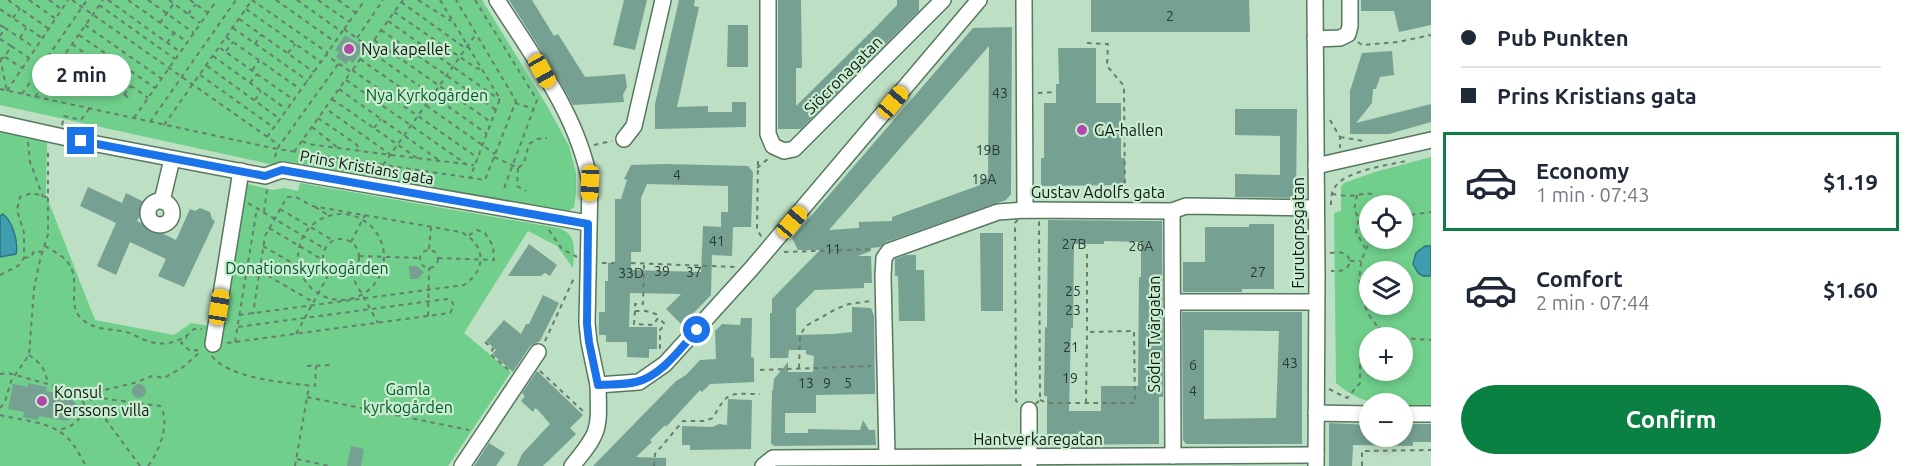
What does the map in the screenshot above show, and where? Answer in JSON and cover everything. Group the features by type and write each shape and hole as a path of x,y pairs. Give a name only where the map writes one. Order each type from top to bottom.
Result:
{"street":[{"path":"497,0 563,108 582,148 590,183 587,324 598,385 599,414 593,440 572,466"},
{"path":"624,139 634,126 663,0"},
{"name":"Siöcronagatan","path":"768,0 768,134 769,141 775,148 786,152 794,149 943,0"},
{"path":"598,385 639,381 656,371 684,345 979,0"},
{"path":"1024,0 1025,210"},
{"name":"Furutorpsgatan","path":"1315,0 1316,460"},
{"path":"1315,39 1340,38 1348,34 1350,0"},
{"name":"Prins Kristians gata","path":"0,123 265,176 282,170 588,224"},
{"path":"1316,166 1431,140"},
{"path":"162,201 172,159"},
{"path":"216,344 241,171"},
{"name":"Gustav Adolfs gata","path":"881,251 892,250 998,212 1025,210 1172,212 1186,206 1316,200"},
{"name":"Södra Tvärgatan","path":"1172,212 1173,456"},
{"path":"881,251 884,261 887,457"},
{"path":"1173,302 1316,302"},
{"path":"462,466 535,357"},
{"path":"1029,462 1034,405"},
{"path":"1316,413 1359,414"},
{"path":"1413,414 1431,414"},
{"name":"Hantverkaregatan","path":"763,466 773,458 887,457 1029,462 1173,456 1316,460"}],"path":[{"path":"8,0 49,29"},
{"path":"29,0 56,19"},
{"path":"49,0 62,9"},
{"path":"7,91 70,0 279,146"},
{"path":"22,94 87,0"},
{"path":"35,97 103,0"},
{"path":"108,0 180,52"},
{"path":"128,0 187,42"},
{"path":"148,0 194,33"},
{"path":"169,0 201,23"},
{"path":"190,0 208,13"},
{"path":"134,118 216,2 209,0"},
{"path":"150,122 236,0"},
{"path":"164,125 252,0 478,158"},
{"path":"276,0 335,42"},
{"path":"297,0 357,38 487,134"},
{"path":"318,0 349,22"},
{"path":"338,0 356,13"},
{"path":"267,137 364,2 359,0"},
{"path":"357,38 383,0"},
{"path":"418,0 453,21"},
{"path":"440,0 500,100"},
{"path":"0,89 277,149 485,180 516,100 456,0"},
{"path":"475,0 537,100 503,191"},
{"path":"294,152 402,1 467,46"},
{"path":"160,23 174,3"},
{"path":"188,14 196,4"},
{"path":"99,5 176,59"},
{"path":"13,18 20,8"},
{"path":"0,9 42,39"},
{"path":"246,9 321,62"},
{"path":"394,12 476,68 483,69"},
{"path":"239,19 314,72"},
{"path":"388,21 500,100"},
{"path":"0,25 36,49"},
{"path":"85,25 162,79"},
{"path":"5,28 0,37 29,58"},
{"path":"20,38 27,28"},
{"path":"232,28 308,81"},
{"path":"381,30 496,110"},
{"path":"167,43 174,33"},
{"path":"383,165 476,34"},
{"path":"1348,34 1362,45 1398,42 1431,35"},
{"path":"79,35 155,88"},
{"path":"255,44 261,35"},
{"path":"226,37 301,90"},
{"path":"374,40 491,122"},
{"path":"226,51 232,42"},
{"path":"1087,43 1108,44 1107,66 1124,86 1125,211"},
{"path":"72,44 148,98"},
{"path":"288,53 295,44"},
{"path":"7,91 0,59 5,57 12,46"},
{"path":"219,47 294,100"},
{"path":"65,54 129,98"},
{"path":"213,56 287,109"},
{"path":"5,57 22,68"},
{"path":"360,59 494,156 518,168"},
{"path":"252,70 259,61"},
{"path":"59,63 104,94"},
{"path":"274,165 277,149 339,63"},
{"path":"77,75 83,66"},
{"path":"206,66 280,118"},
{"path":"123,80 129,70"},
{"path":"52,72 75,88 82,79"},
{"path":"250,83 257,74"},
{"path":"200,75 274,128"},
{"path":"346,80 466,164"},
{"path":"124,95 131,86"},
{"path":"339,89 440,161"},
{"path":"255,100 261,91"},
{"path":"1025,93 1056,92"},
{"path":"332,99 417,158"},
{"path":"470,178 500,100"},
{"path":"515,103 534,109"},
{"path":"325,108 391,155"},
{"path":"0,408 5,402 10,381 29,355 34,289 48,234 48,198 54,135 64,116 81,120 89,109"},
{"path":"1328,113 1340,137 1340,181 1362,172 1408,160"},
{"path":"318,118 356,144 361,151"},
{"path":"374,128 381,118"},
{"path":"312,127 338,148"},
{"path":"28,129 30,162 43,197"},
{"path":"518,168 524,164 529,144 537,139 547,138"},
{"path":"582,148 624,139"},
{"path":"302,141 308,144 475,165"},
{"path":"757,229 758,161"},
{"path":"518,168 517,186 525,191"},
{"path":"264,213 267,189"},
{"path":"1316,200 1358,195 1364,192 1375,195"},
{"path":"0,275 18,266 24,258 24,233 17,210 20,197 32,193 48,198"},
{"path":"1358,195 1354,210 1359,218 1356,232 1359,237"},
{"path":"253,314 263,246 269,228 287,197 291,196 328,215"},
{"path":"239,315 464,285 474,276 481,260 479,250 468,236 460,232 312,206"},
{"path":"235,342 257,208 325,249"},
{"path":"280,209 334,241"},
{"path":"1034,405 1039,222 1025,210 1015,223 1016,401 1034,405 1135,403 1134,331 1087,332"},
{"path":"1413,214 1431,212"},
{"path":"347,301 332,300 318,294 306,284 299,267 299,246 303,236 318,220 328,215 342,213 355,215 377,234 383,245 384,258 381,274 364,297"},
{"path":"350,242 365,215"},
{"path":"540,216 562,249 587,262 575,275 535,357 583,412 599,414"},
{"path":"429,249 431,227"},
{"path":"269,228 323,260"},
{"path":"438,258 494,260 493,246 481,230 468,236"},
{"path":"339,239 350,242 357,248 359,256 355,268 350,273 340,275 330,272 325,266 323,260 325,249 334,241 339,239"},
{"path":"45,246 66,260 71,268 76,282 74,299 77,314 88,324 106,330 129,333 158,344 179,341 187,336"},
{"path":"263,246 299,267"},
{"path":"429,249 436,252 438,258 436,265 429,268 423,265 420,258 423,252 429,249"},
{"path":"1361,261 1366,249"},
{"path":"1086,403 1087,250"},
{"path":"24,258 31,257 34,251 43,252"},
{"path":"765,251 796,253 881,251"},
{"path":"1330,253 1343,252 1350,261 1344,270 1331,271"},
{"path":"359,256 420,258"},
{"path":"1350,261 1359,261"},
{"path":"631,264 752,268"},
{"path":"644,264 643,304 635,304 634,324 653,325 658,318"},
{"path":"428,316 429,268"},
{"path":"260,271 313,304"},
{"path":"296,334 330,272"},
{"path":"350,273 378,323"},
{"path":"216,344 450,313 454,306 451,300 446,299 237,327"},
{"path":"799,368 801,335 806,326 849,304 884,300"},
{"path":"634,311 656,314 665,324 660,330 660,355"},
{"path":"1370,315 1380,327"},
{"path":"87,394 134,383 152,376 164,378 183,367 200,352 190,351 181,343 194,329 216,344 238,373 315,386 316,366"},
{"path":"1413,339 1431,340"},
{"path":"484,342 494,349 490,354 519,378"},
{"path":"29,355 45,372 47,383"},
{"path":"307,366 331,365"},
{"path":"760,370 885,366"},
{"path":"0,374 8,372 77,392 159,406 164,412 165,422 148,466"},
{"path":"1329,389 1347,398 1360,381"},
{"path":"295,466 309,386"},
{"path":"57,430 71,426 82,417 84,404 77,392"},
{"path":"87,394 140,466"},
{"path":"654,466 656,454 683,421 704,421 713,418 723,398 732,394 760,394"},
{"path":"307,397 484,434"},
{"path":"0,415 42,424 57,430 76,449 86,466"},
{"path":"1362,466 1362,451 1431,450"},
{"path":"297,459 329,466"}],"green space":[{"name":"Nya Kyrkogården","path":"0,0 482,0 569,146 576,173 574,207 564,215 274,165 0,105"},
{"path":"0,132 47,142 46,195 95,320 174,335 191,323 221,328 244,183 273,190 285,188 298,191 300,183 558,228 569,234 572,239 573,268 557,246 528,231 464,333 511,372 448,466 0,466 0,257 11,253 18,244 3,214 0,216"},
{"path":"1431,157 1431,407 1413,407 1413,393 1359,393 1359,398 1336,383 1334,213 1341,211 1341,187 1344,183"}],"water":[{"path":"3,214 12,227 17,249 16,254 0,257 0,216"},
{"path":"1425,246 1431,246 1431,276 1418,273 1413,264 1416,253"}],"building":[{"path":"509,0 532,0 554,36 558,34 585,77 625,74 627,87 623,95 624,102 573,105"},
{"path":"624,0 647,0 635,50 613,45"},
{"path":"679,0 695,0 694,6 699,7 677,107 708,106 708,112 732,112 732,102 746,102 746,127 655,129 655,104"},
{"path":"778,0 801,0 802,68 796,68 796,106 877,26 897,5 897,0 919,0 919,11 801,129 778,129"},
{"path":"1091,0 1249,0 1250,32 1091,32"},
{"path":"1361,0 1431,0 1431,25 1399,32 1394,11 1361,11"},
{"path":"728,25 748,25 748,67 727,67"},
{"path":"1012,27 1011,194 1006,200 886,242 880,247 871,248 871,251 858,256 871,256 872,283 864,283 864,288 815,290 796,309 796,335 852,332 852,307 871,308 874,316 875,394 816,395 816,413 785,413 785,433 808,433 808,429 860,430 863,420 869,430 875,430 876,445 774,446 771,443 774,379 788,362 788,372 813,372 814,356 806,354 806,350 789,350 788,358 770,358 772,299 820,250 798,250 792,238 973,28","holes":["989,46 988,179 980,180 980,185 892,217 892,221 859,222 859,228 829,230"]},
{"name":"Nya kapellet","path":"345,35 364,47 353,63 349,60 346,64 336,57 339,52 335,50"},
{"name":"GA-hallen","path":"1058,48 1096,48 1096,103 1121,103 1121,158 1125,158 1125,185 1041,186 1041,158 1044,158 1044,103 1056,103 1056,84 1059,84"},
{"path":"1392,51 1394,75 1380,77 1376,89 1373,89 1372,103 1356,123 1431,104 1431,122 1389,134 1350,134 1350,91 1362,53"},
{"path":"1235,109 1297,109 1296,198 1235,197 1235,174 1280,175 1280,136 1235,135"},
{"path":"631,165 748,166 753,172 751,227 733,227 732,256 712,255 711,295 682,325 666,309 681,294 630,293 629,327 657,327 657,349 649,349 649,358 627,357 627,342 606,342 606,335 599,335 599,312 605,312 605,281 608,281 608,263 615,263 615,199 621,199 627,180 624,179","holes":["647,184 728,186 728,212 721,212 721,227 703,226 701,272 631,270 631,252 641,252 641,198"]},
{"path":"88,187 122,203 126,193 146,203 137,221 176,240 190,209 195,211 200,208 210,212 215,221 184,287 158,276 166,259 130,242 116,275 97,266 116,223 80,206"},
{"path":"1048,220 1162,221 1163,397 1159,397 1159,444 1047,445 1047,396 1044,396 1045,327 1047,328","holes":["1104,241 1141,242 1138,386 1101,386 1101,411 1069,411 1074,244 1104,244"]},
{"path":"1249,224 1274,224 1274,289 1242,289 1242,292 1183,292 1183,262 1205,262 1205,227 1249,227"},
{"path":"980,233 1003,233 1003,311 981,311"},
{"path":"529,244 557,265 550,276 545,273 541,276 508,276"},
{"path":"906,255 916,255 916,270 924,270 925,321 899,321 898,276 895,276 895,259"},
{"path":"409,266 417,266 424,272 418,279 410,279"},
{"path":"543,295 559,303 540,341 530,346 513,372 492,354 496,350 486,341 504,320 521,334 526,324 529,324"},
{"path":"1182,312 1302,312 1302,444 1186,444 1183,440","holes":["1204,330 1279,331 1276,418 1204,419"]},
{"path":"741,318 752,318 751,357 754,358 754,382 710,384 702,392 700,390 636,457 666,458 666,466 593,466 676,381 686,375 700,360 716,359 715,331 722,324 740,325"},
{"path":"537,371 583,415 570,428 576,434 543,466 517,466 522,454 550,424 538,410 535,408 533,412 521,401 525,396 522,393"},
{"name":"Konsul Perssons villa","path":"28,383 47,387 46,391 72,400 76,404 75,416 67,421 39,416 38,420 23,417 24,412 8,409 13,384 28,387"},
{"path":"136,384 142,384 146,391 142,398 136,398 132,394 132,388"},
{"path":"728,399 752,400 751,449 690,450 690,445 682,445 682,426 727,425"},
{"path":"1329,423 1359,424 1359,445 1353,445 1352,466 1329,466"},
{"path":"1413,424 1431,424 1431,442 1413,442"},
{"path":"489,443 505,453 496,466 474,466"},
{"path":"351,446 364,449 361,466 347,466"}],"place":[{"name":"Nya kapellet","path":"349,49"},
{"name":"GA-hallen","path":"1082,130"},
{"name":"Konsul Perssons villa","path":"42,401"}],"route":[{"path":"81,141 265,176 282,170 588,224 587,324 598,385 632,383 647,378 665,364 697,330"}],"park label":[{"name":"Donationskyrkogården","path":"307,268"},
{"name":"Gamla kyrkogården","path":"408,398"}]}
